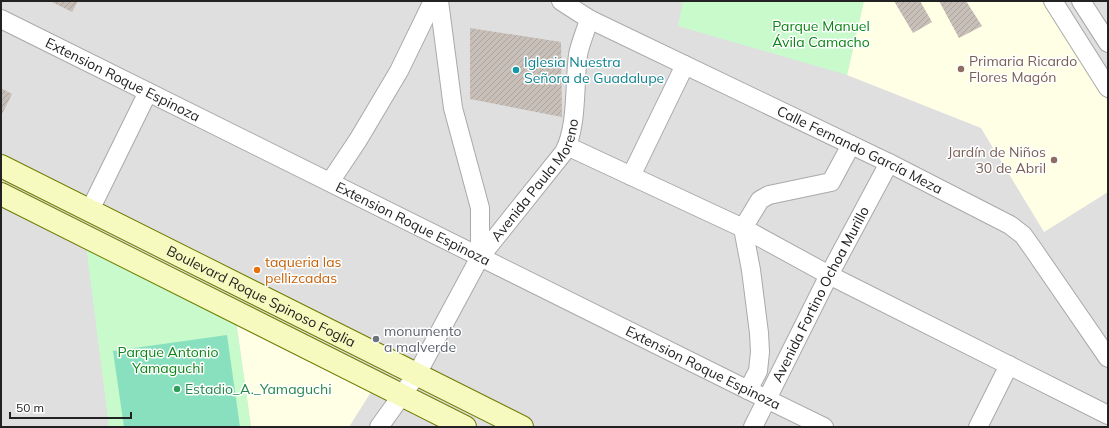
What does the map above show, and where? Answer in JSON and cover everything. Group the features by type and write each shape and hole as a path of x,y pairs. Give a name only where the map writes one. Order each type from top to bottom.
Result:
{"street":[{"path":"330,182 358,140 399,71 433,1"},
{"path":"438,1 453,108 480,208 480,257"},
{"name":"Calle Fernando García Meza","path":"561,1 589,19 889,163 1010,225 1023,236 1108,358"},
{"path":"1053,1 1108,88"},
{"path":"1081,1 1108,43"},
{"name":"Extension Roque Espinoza","path":"1,19 824,427"},
{"name":"Avenida Paula Moreno","path":"379,427 417,374 480,257 564,152 572,130 579,53 589,19"},
{"path":"631,176 685,65"},
{"path":"90,210 148,92"},
{"path":"748,390 758,371 760,352 751,270 743,228 760,200 769,195 831,182 851,145"},
{"path":"567,146 743,228 829,275 1108,415"},
{"name":"Avenida Fortino Ochoa Murillo","path":"753,427 829,275 889,163"},
{"name":"Boulevard Roque Spinoso Foglia","path":"1,166 522,427"},
{"name":"Boulevard Roque Spinoso Foglia","path":"1,194 465,427"},
{"path":"978,427 1009,365"}],"shaded area":[{"path":"1,1 1108,1 1108,427 1,427"},
{"name":"Primaria Ricardo Flores Magón","path":"864,1 1046,1 1108,101 1108,192 1044,232 981,128 847,75"},
{"path":"236,321 371,392 349,427 251,427"}],"green space":[{"name":"Parque Manuel Ávila Camacho","path":"683,1 864,1 847,75 678,26"},
{"name":"Parque Antonio Yamaguchi","path":"86,245 236,321 251,427 109,427"},
{"name":"Estadio_A._Yamaguchi","path":"227,335 240,427 124,427 113,351"}],"building":[{"path":"50,1 78,1 72,12"},
{"path":"894,1 920,1 932,22 913,33"},
{"path":"939,1 966,1 982,26 959,38"},
{"name":"Iglesia Nuestra Señora de Guadalupe","path":"470,28 561,42 562,117 470,99"},
{"path":"1,88 12,94 1,116"}],"place":[{"name":"Primaria Ricardo Flores Magón","path":"961,69"},
{"name":"Iglesia Nuestra Señora de Guadalupe","path":"516,70"},
{"name":"Jardín de Niños 30 de Abril","path":"1054,160"},
{"name":"taqueria las pellizcadas","path":"257,270"},
{"name":"monumento a malverde","path":"376,339"},
{"name":"Estadio_A._Yamaguchi","path":"177,389"}]}
